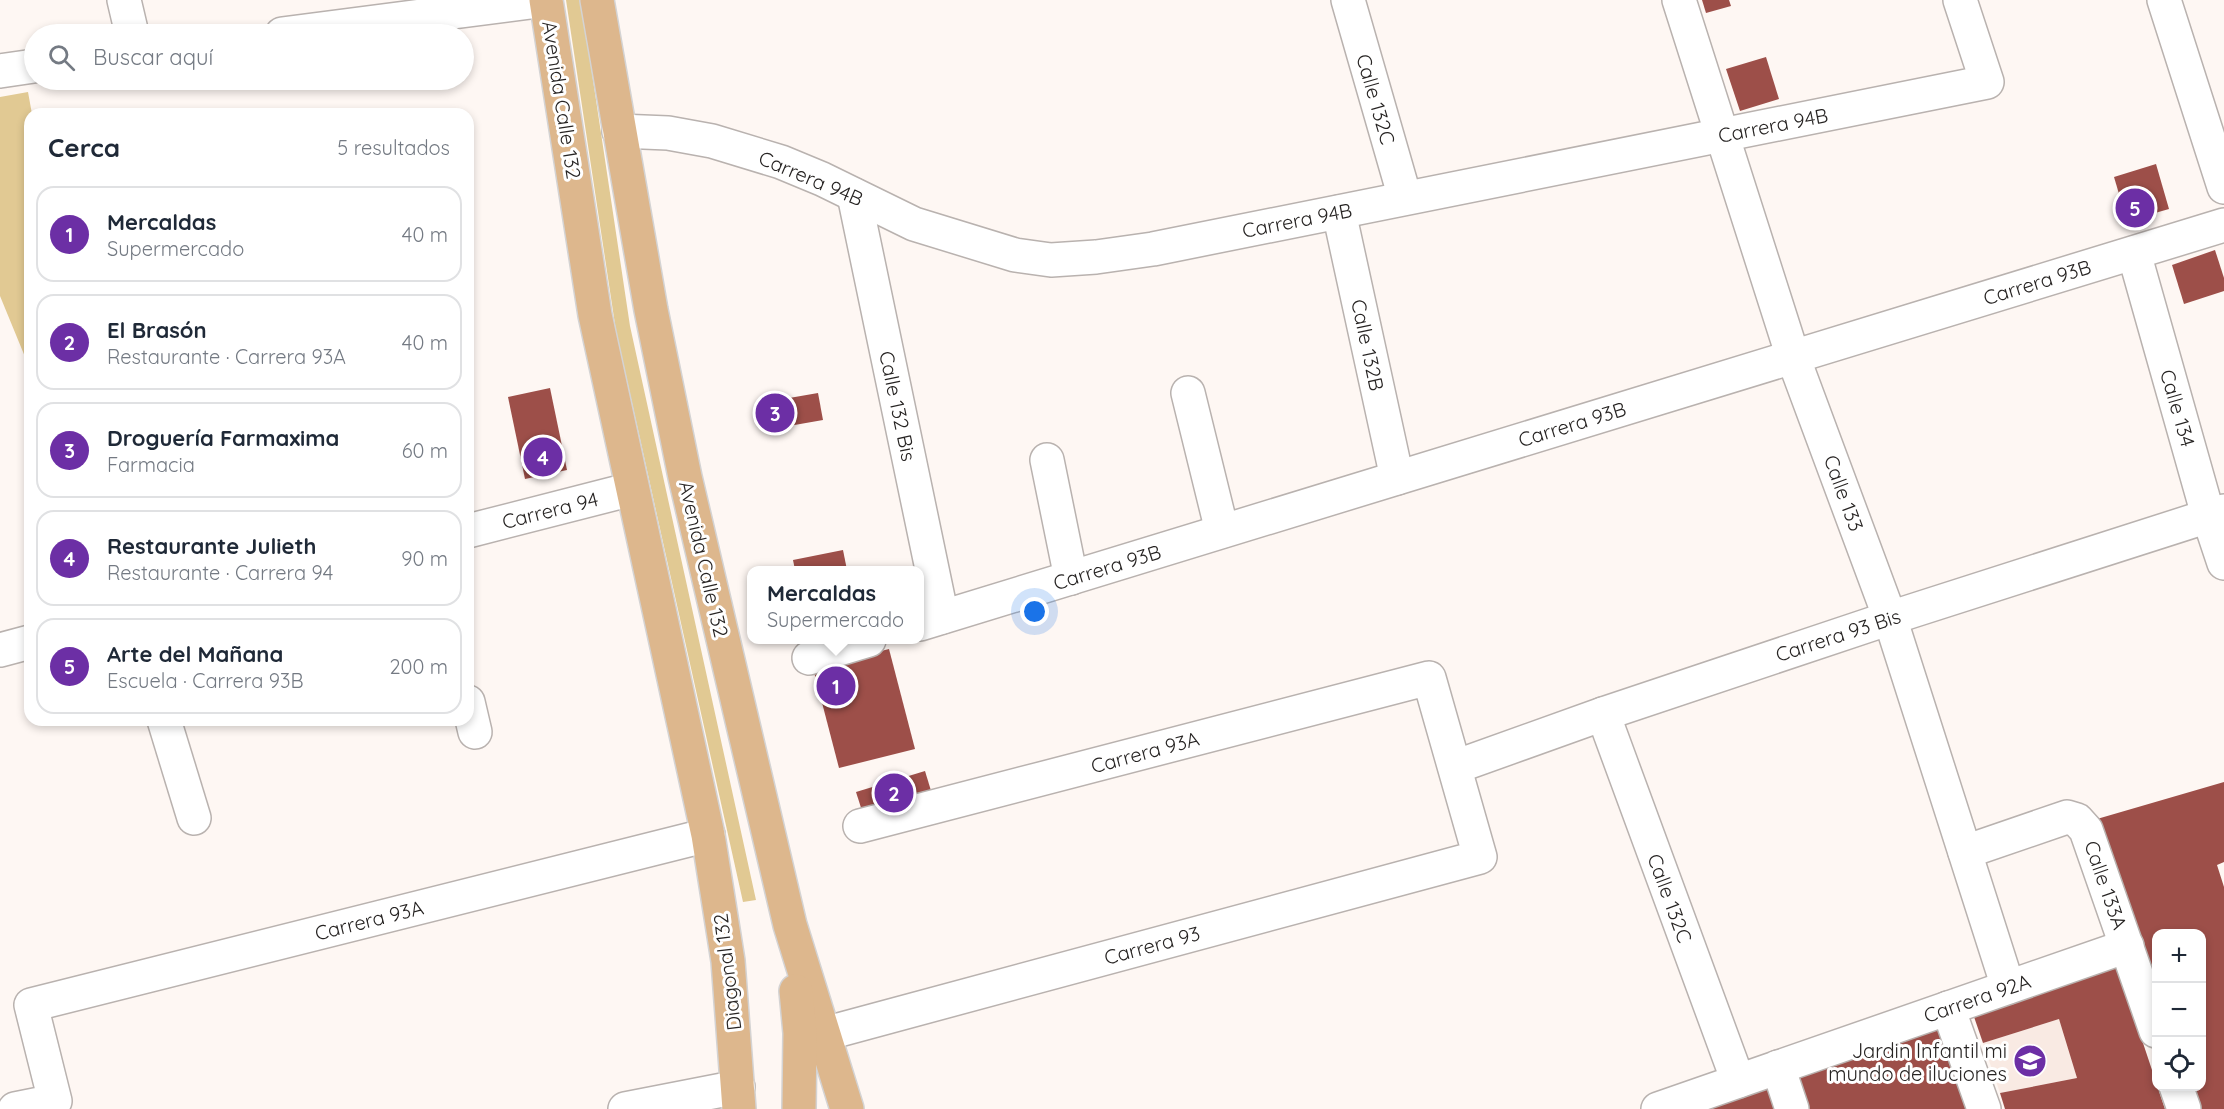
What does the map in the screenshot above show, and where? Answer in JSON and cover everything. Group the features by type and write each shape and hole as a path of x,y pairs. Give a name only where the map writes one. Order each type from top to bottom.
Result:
{"main road":[{"name":"Avenida Calle 132","path":"546,0 595,315 708,835"},
{"name":"Avenida Calle 132","path":"597,0 651,310 685,477 790,925 847,1109"},
{"name":"Diagonal 132","path":"708,835 728,961 738,1098"},
{"path":"790,925 800,1033 799,1109"}],"street":[{"path":"124,0 130,24"},
{"path":"360,24 546,0"},
{"name":"Calle 132C","path":"1348,0 1405,198"},
{"name":"Calle 133","path":"1679,0 1793,357 1890,618 2008,987"},
{"name":"Carrera 94B","path":"619,131 668,133 712,141 781,162 822,179 914,224 1014,255 1051,260 1096,257 1153,249 1987,82 1960,0"},
{"path":"2164,0 2224,187"},
{"path":"0,71 24,67"},
{"name":"Calle 132 Bis","path":"854,195 921,566"},
{"name":"Calle 132B","path":"1339,212 1397,478"},
{"name":"Carrera 93B","path":"931,621 2224,225"},
{"name":"Calle 134","path":"2134,253 2216,513 2224,563"},
{"path":"1188,393 1222,531"},
{"path":"1047,460 1071,578"},
{"name":"Carrera 94","path":"474,529 632,489"},
{"name":"Carrera 93 Bis","path":"1455,767 1603,714 1890,618 2216,513"},
{"name":"Calle 132 Bis","path":"924,582 931,621"},
{"path":"0,650 24,644"},
{"path":"809,658 853,644"},
{"name":"Carrera 93A","path":"860,826 1429,678 1455,767"},
{"name":"Calle 132C","path":"1603,714 1738,1081"},
{"path":"166,726 194,818"},
{"name":"Carrera 93","path":"824,1034 1480,857 1455,767"},
{"name":"Calle 133A","path":"1965,852 2067,817 2077,819 2086,830 2152,1017"},
{"name":"Carrera 93A","path":"15,1109 55,1101 31,1005 708,835"},
{"name":"Carrera 92A","path":"1658,1109 2127,946"},
{"path":"1948,1008 1984,1109"},
{"path":"1778,1067 1792,1109"},
{"path":"2178,1091 2184,1109"},
{"path":"625,1109 738,1098"}],"shaded area":[{"path":"566,0 581,0 630,326 756,900 743,902 616,331"},
{"path":"28,92 31,108 24,108 24,354 0,296 0,97"},
{"name":"Jardin Infantil mi mundo de iluciones","path":"2059,1019 2077,1078 2000,1093 1983,1043"}],"building":[{"path":"1702,0 1729,0 1731,6 1706,13"},
{"path":"1766,57 1779,99 1740,111 1726,69"},
{"path":"2156,164 2169,209 2127,221 2114,177"},
{"path":"2215,250 2224,278 2224,291 2184,304 2172,265"},
{"path":"550,388 567,470 525,479 508,397"},
{"path":"818,393 823,420 766,430 761,403"},
{"path":"843,550 846,566 794,566 793,560"},
{"path":"889,649 915,749 839,768 813,668"},
{"path":"925,771 932,794 863,814 856,792"},
{"path":"2224,782 2224,862 2217,865 2224,887 2224,1109 2200,1109 2195,1091 2206,1091 2206,929 2152,929 2152,968 2097,819"},
{"path":"2116,962 2152,1070 2152,1091 2159,1091 2165,1109 2005,1109 2000,1093 2077,1078 2059,1019 1983,1043 1972,1011"},
{"path":"1940,1025 1968,1109 1808,1109 1796,1074"},
{"path":"1768,1085 1776,1109 1698,1109"}],"place":[{"name":"Arte del Mañana","path":"2135,208"},
{"name":"Droguería Farmaxima","path":"775,413"},
{"name":"Restaurante Julieth","path":"543,457"},
{"name":"Mercaldas","path":"836,686"},
{"name":"El Brasón","path":"894,793"},
{"name":"Jardin Infantil mi mundo de iluciones","path":"2030,1061"}]}
